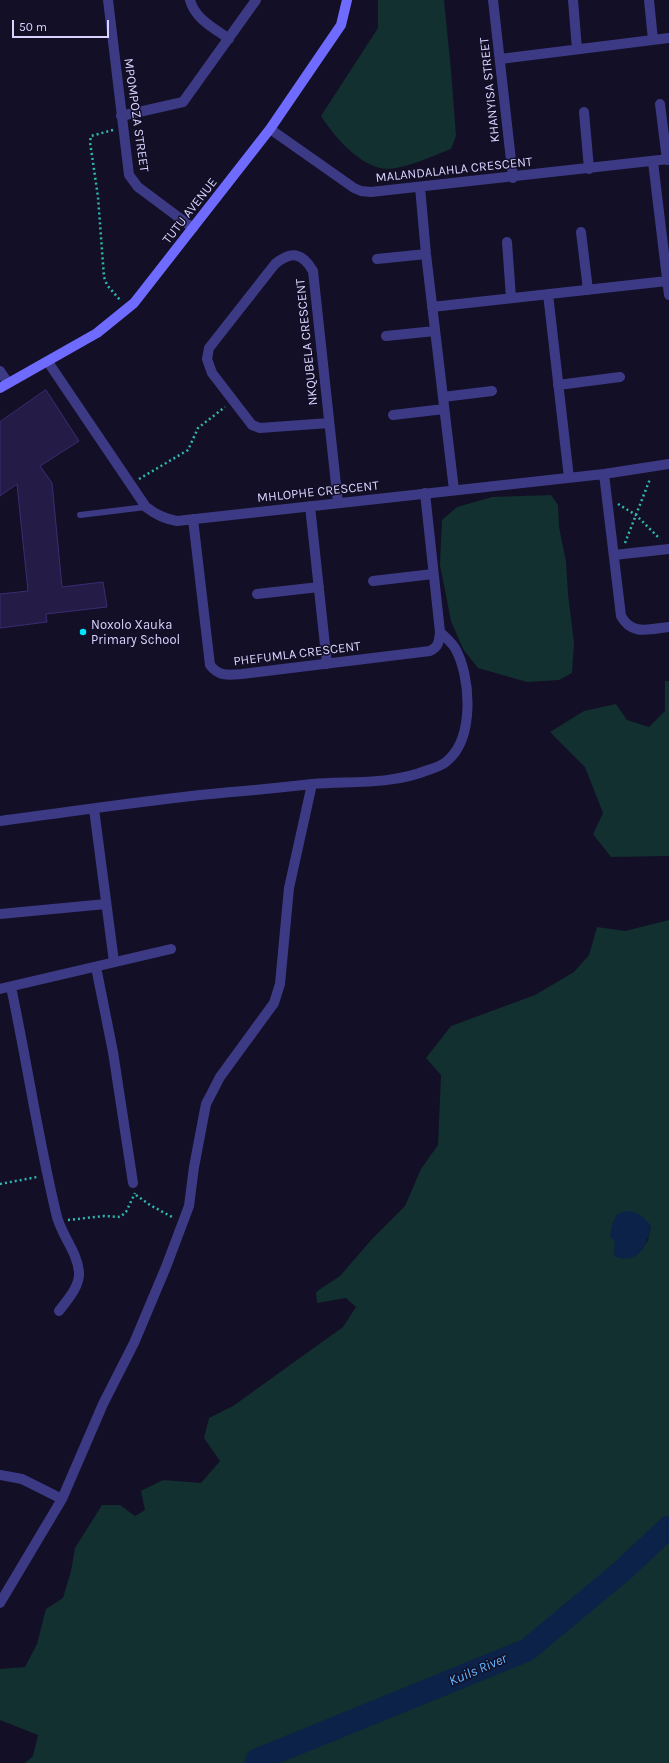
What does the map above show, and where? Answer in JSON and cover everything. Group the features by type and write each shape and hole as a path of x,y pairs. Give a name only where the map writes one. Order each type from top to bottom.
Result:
{"street":[{"name":"MPOMPOZA STREET","path":"108,0 122,128 129,175 131,180 193,228"},
{"path":"190,0 192,7 199,17 229,39"},
{"path":"121,116 183,102 256,0"},
{"name":"TUTU AVENUE","path":"4,386 97,334 126,311 144,291 270,129 341,25 348,0"},
{"name":"KHANYISA STREET","path":"493,0 513,178"},
{"path":"573,0 577,49"},
{"path":"649,0 653,40"},
{"path":"500,59 669,38"},
{"name":"MALANDALAHLA CRESCENT","path":"270,129 354,188 361,191 371,192 513,178 668,160 660,104"},
{"path":"584,112 589,169"},
{"path":"653,162 666,244 669,295"},
{"path":"420,187 426,254 454,490"},
{"path":"581,232 588,290"},
{"path":"507,242 511,298"},
{"path":"377,259 426,254"},
{"name":"NKQUBELA CRESCENT","path":"329,422 256,427 248,422 208,365 207,353 209,348 275,264 287,256 298,256 308,262 313,271 338,503"},
{"path":"432,307 667,281"},
{"path":"548,294 569,478"},
{"path":"386,336 435,331"},
{"name":"MHLOPHE CRESCENT","path":"48,362 146,507 155,514 168,520 178,521 569,478 669,464"},
{"path":"0,371 4,386"},
{"path":"558,385 620,377"},
{"path":"443,397 492,391"},
{"path":"393,415 444,409"},
{"path":"604,474 617,555 621,616 625,624 638,630 669,627"},
{"name":"PHEFUMLA CRESCENT","path":"193,519 209,660 213,669 218,673 225,675 327,664 430,652 439,643 440,632 425,493"},
{"path":"310,506 327,664"},
{"path":"617,555 666,546"},
{"path":"374,582 433,574"},
{"path":"257,594 319,587"},
{"path":"0,821 231,792 312,784 382,781 408,777 436,767 447,761 462,738 466,721 468,695 461,663 454,648 440,632"},
{"path":"0,1603 62,1499 103,1404 134,1343 189,1206 206,1104 220,1077 274,1003 280,984 289,888 312,784"},
{"path":"94,809 114,962"},
{"path":"0,914 106,904"},
{"path":"0,989 171,950"},
{"path":"96,967 113,1052 133,1183"},
{"path":"11,987 47,1175 58,1221 62,1232 75,1255 79,1279 59,1311"},
{"path":"0,1475 22,1479 62,1499"}],"lane":[{"path":"80,515 146,507"}],"path":[{"path":"122,128 94,134 91,136 90,142 99,205 104,277 107,285 122,302"},
{"path":"129,483 148,474 188,450 198,428 233,401"},
{"path":"617,555 636,515 654,466"},
{"path":"607,497 636,515 666,546"},
{"path":"0,1184 47,1175"},
{"path":"133,1183 136,1195 150,1205 182,1223"},
{"path":"58,1221 104,1216 120,1217 126,1212 136,1195"}],"green space":[{"path":"378,0 444,0 456,136 451,149 416,163 387,169 371,165 354,154 332,132 321,116 378,28"},
{"path":"551,495 558,505 559,527 566,561 568,594 574,643 572,673 559,680 527,682 478,668 463,649 451,621 440,565 442,520 457,507 492,497"},
{"path":"665,681 669,681 669,856 611,857 593,834 603,813 585,767 550,732 584,711 616,704 627,720 649,727 665,711"},
{"path":"669,920 669,1763 25,1763 33,1756 38,1735 0,1720 0,1669 25,1667 37,1644 46,1609 63,1598 71,1571 75,1548 102,1505 120,1505 135,1516 145,1510 141,1491 163,1480 201,1483 220,1461 204,1438 209,1418 233,1406 343,1327 356,1307 346,1298 317,1303 316,1292 340,1276 372,1239 405,1206 421,1169 438,1145 441,1075 426,1058 451,1026 535,995 574,972 589,955 597,927 625,931","holes":["651,1226 648,1240 641,1251 614,1252 616,1243"]}],"water":[{"path":"627,1211 635,1212 646,1220 651,1226 647,1240 640,1252 636,1256 623,1259 615,1257 615,1243 610,1236 612,1224 617,1214"}],"building":[{"path":"46,390 79,441 40,466 52,483 62,587 103,582 107,607 46,614 47,622 0,628 0,594 28,591 17,484 0,496 0,422"}],"waterway":[{"name":"Kuils River","path":"256,1763 257,1760 527,1650 622,1571 669,1527"}],"place":[{"name":"Noxolo Xauka Primary School","path":"83,632"}]}
